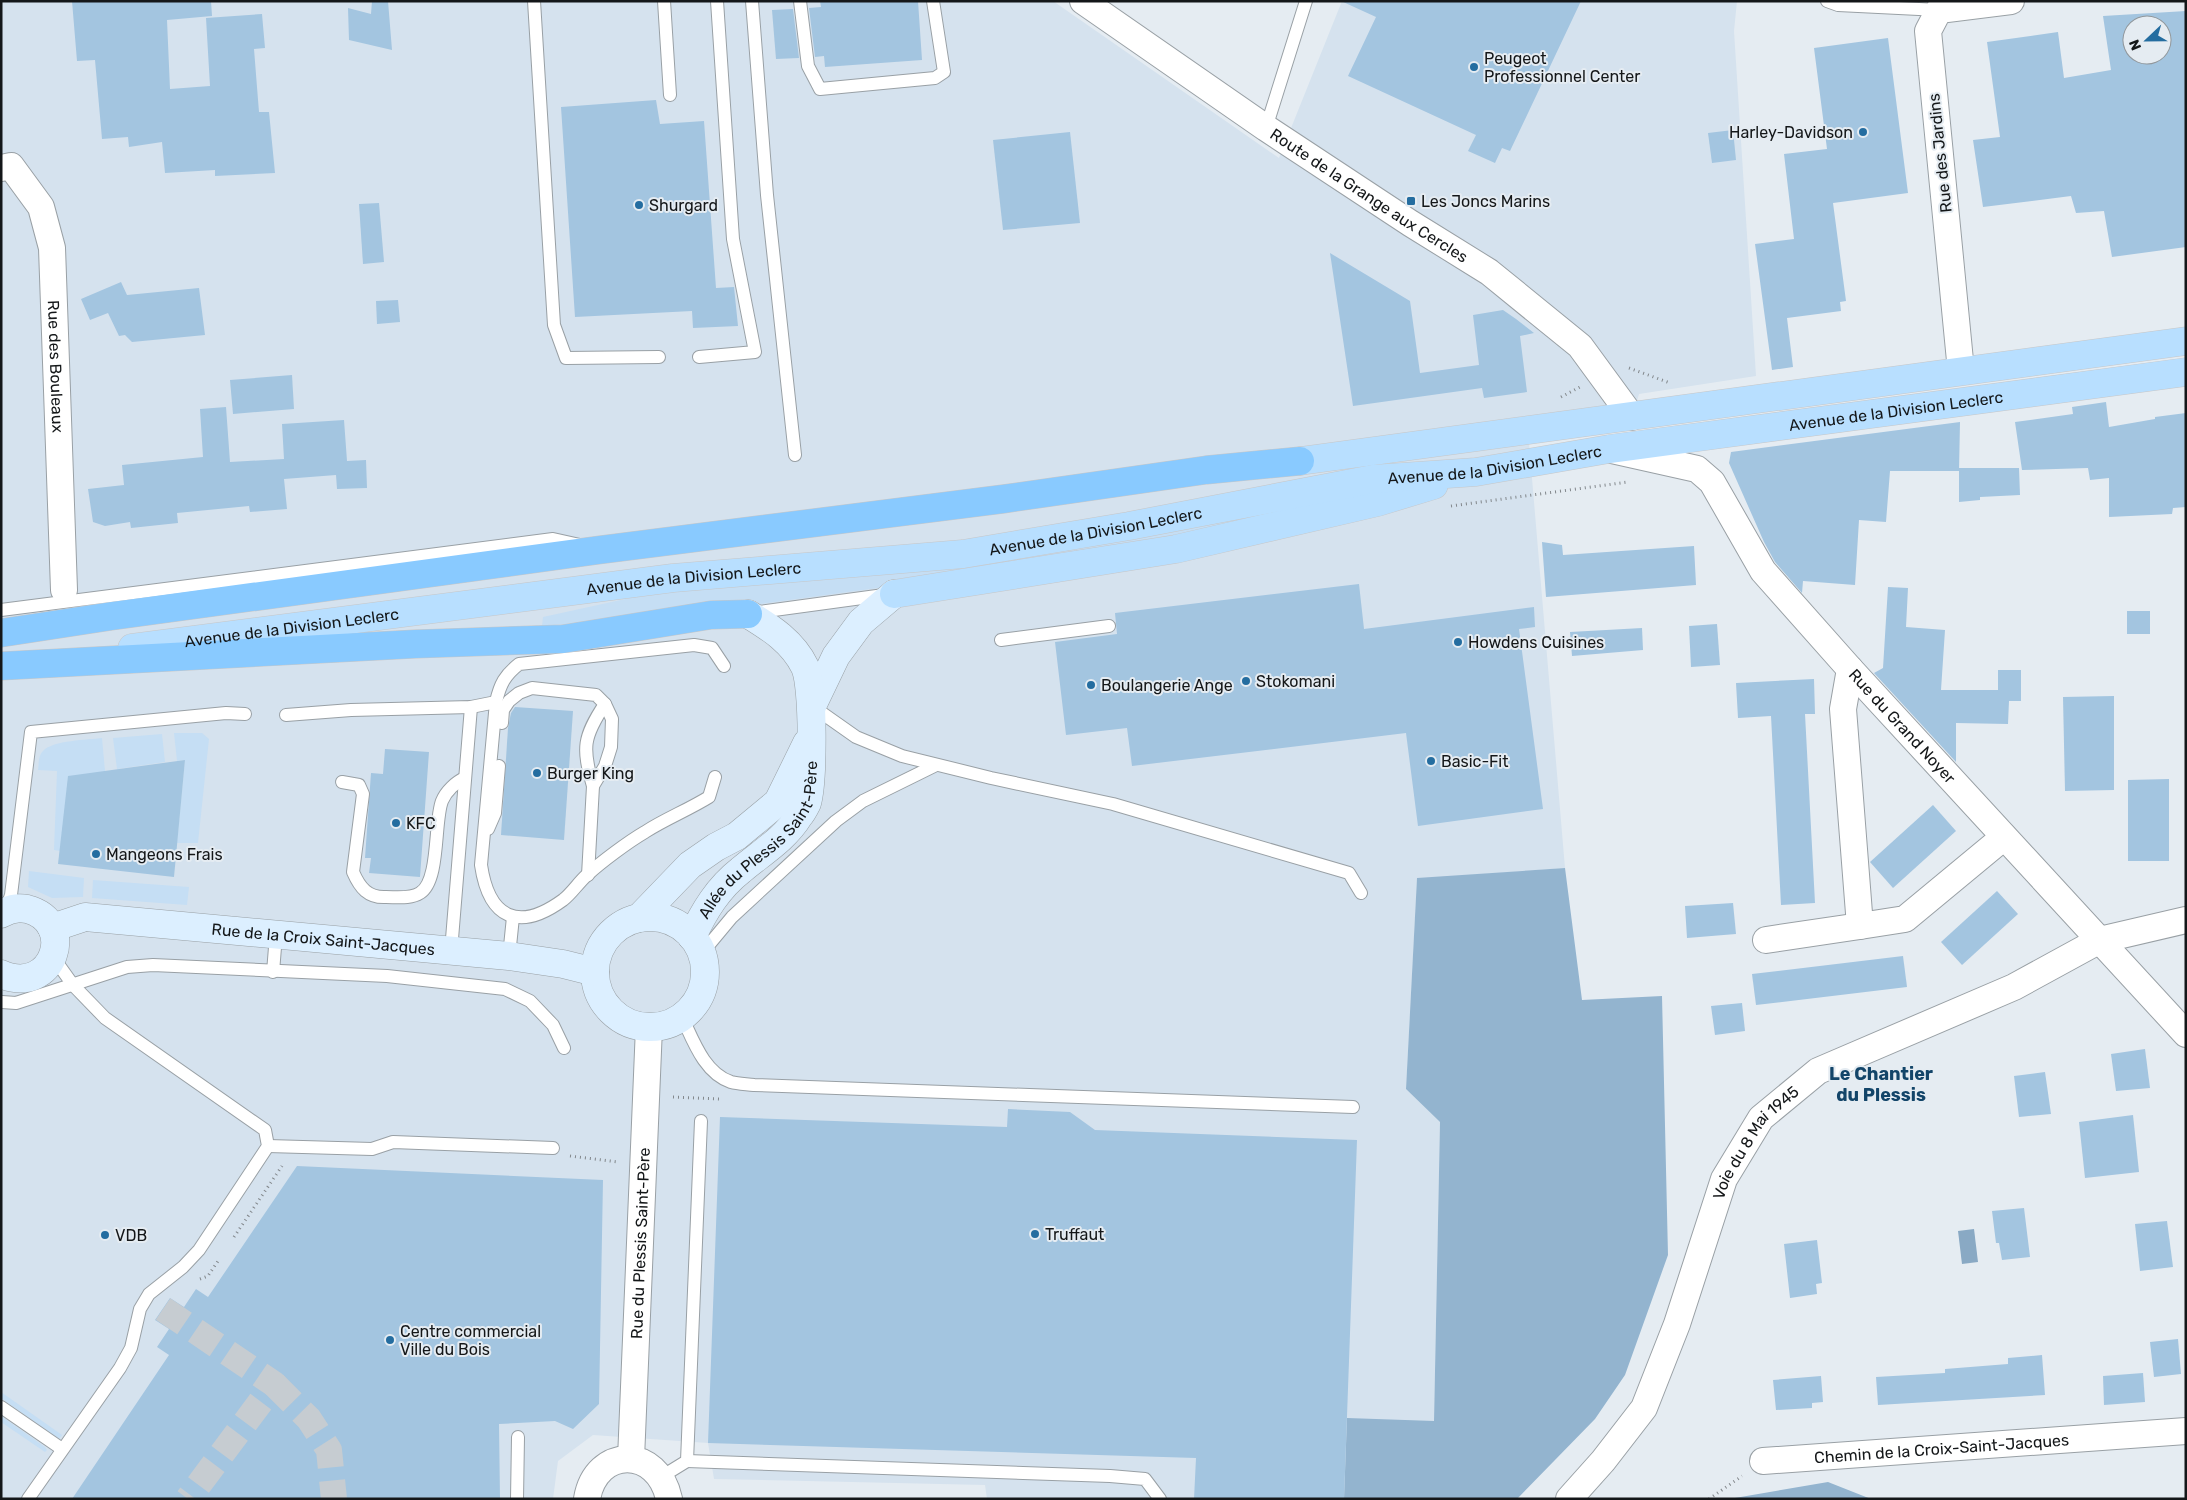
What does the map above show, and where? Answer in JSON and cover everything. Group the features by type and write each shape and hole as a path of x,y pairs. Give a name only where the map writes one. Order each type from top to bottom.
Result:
{"highway":[{"name":"Avenue de la Division Leclerc","path":"1,633 112,616 599,550 1003,499 1206,470 1300,461"},
{"path":"1,666 415,644 563,639 711,615 748,614"}],"main road":[{"name":"Avenue de la Division Leclerc","path":"1300,461 2186,341"},
{"name":"Avenue de la Division Leclerc","path":"1,666 672,578 963,554 1129,526 1372,479 1476,472 1609,450 2186,372"},
{"path":"894,594 1176,549 1378,502 1476,472"}],"street":[{"path":"1939,10 2011,1"},
{"name":"Route de la Grange aux Cercles","path":"1100,6 1266,128 1410,223 1489,272 1580,346 1632,416"},
{"name":"Rue des Jardins","path":"1939,10 1928,32 1961,370"},
{"name":"Rue des Bouleaux","path":"1,168 11,166 41,207 52,248 64,590"},
{"name":"Rue du Grand Noyer","path":"1609,450 1697,469 1712,482 1763,570 1850,669 2186,1034"},
{"name":"Allée du Plessis Saint-Père","path":"812,706 836,656 861,622 894,594"},
{"name":"Allée du Plessis Saint-Père","path":"697,945 704,910 717,893 739,871 788,831 807,803 812,706 805,669 793,648 776,631 748,614"},
{"path":"1850,669 1843,709 1860,926"},
{"name":"Allée du Plessis Saint-Père","path":"639,918 690,865 716,847 737,836 778,802 810,737"},
{"path":"1766,940 1905,919 2004,837"},
{"path":"1,974 12,979 29,979 44,971 53,957 56,946 52,928 36,912 21,908 4,912"},
{"name":"Rue de la Croix Saint-Jacques","path":"52,928 85,917 205,926 276,935 509,956 564,964 595,972"},
{"path":"654,917 669,920 682,927 697,945 705,964 703,988 698,999 682,1017 671,1023 648,1027 622,1019 611,1010 600,992 595,972 597,957 608,937 625,923 639,918 654,917"},
{"name":"Voie du 8 Mai 1945","path":"1569,1499 1604,1461 1644,1408 1677,1324 1724,1179 1761,1118 1818,1071 2014,987 2100,940 2186,920"},
{"name":"Rue du Plessis Saint-Père","path":"632,1459 648,1027"},
{"name":"Chemin de la Croix-Saint-Jacques","path":"1763,1461 2186,1431"},
{"path":"587,1499 590,1486 596,1474 606,1465 618,1460 632,1459 643,1462 653,1468 665,1488"}],"lane":[{"path":"534,1 554,324 566,358 659,356"},
{"path":"664,1 670,95"},
{"path":"699,357 755,352 733,239 717,1"},
{"path":"752,1 767,195 794,455"},
{"path":"800,1 808,66 820,88 935,78 944,72 933,1"},
{"path":"1266,128 1306,1"},
{"path":"1827,1 1838,5 1939,10"},
{"path":"1,610 553,538 599,550"},
{"path":"748,614 894,594"},
{"path":"1001,640 1109,626"},
{"path":"715,777 709,797 645,832 588,875 564,899 536,916 513,917 502,911 492,899 484,883 481,865 496,702 499,686 507,673 519,664 694,645 712,648 724,666"},
{"path":"484,840 496,813 503,710 509,701 518,694 532,688 596,695 605,704 612,719 611,747 605,766 592,786"},
{"path":"286,715 351,710 471,707 496,702"},
{"path":"588,875 592,786 586,763 586,745 589,731 605,704"},
{"path":"812,706 856,738 902,756 1113,804 1175,824 1349,873 1361,893"},
{"path":"452,951 471,707"},
{"path":"4,912 11,895 32,732 226,713 245,714"},
{"path":"697,945 732,917 836,821 863,801 936,765"},
{"path":"342,782 359,785 363,794 353,872 358,883 366,892 377,897 385,897 410,896 421,893 428,883 432,870 442,801 456,782 466,778"},
{"path":"509,956 513,917"},
{"path":"273,972 276,935"},
{"path":"28,1499 120,1368 131,1348 140,1309 149,1294 183,1267 200,1250 268,1146 265,1130 105,1018 73,984 53,957"},
{"path":"2,1001 16,1003 126,967 153,965 378,976 505,989 530,1001 553,1025 564,1048"},
{"path":"682,1017 696,1048 714,1074 731,1082 754,1085 1353,1107"},
{"path":"665,1488 687,1461 701,1120"},
{"path":"268,1146 372,1149 393,1142 557,1151"},
{"path":"1,1407 62,1449"},
{"path":"517,1499 518,1437"},
{"path":"687,1461 1110,1476 1145,1479 1160,1499"}],"path":[{"path":"1446,507 1630,482"},
{"path":"557,1151 604,1160"},
{"path":"231,1241 287,1159"},
{"path":"196,1282 208,1276 222,1255"},
{"path":"1709,1499 1763,1461"}],"shaded area":[{"path":"1,1 1053,1 1279,158 1342,1 1737,1 1734,31 1756,376 1639,394 1632,417 1528,431 1565,868 1417,879 1406,1089 1440,1122 1434,1421 1399,1499 987,1499 985,1485 714,1479 708,1443 593,1435 558,1461 553,1499 1,1499"},
{"path":"1286,508 1288,516 1017,569 549,633 542,626 543,617 671,589 837,579 936,568"},
{"path":"174,733 202,733 209,739 198,843 177,843 185,760 177,761"},
{"path":"162,734 165,762 117,769 113,738"},
{"path":"102,738 105,771 60,851 54,850 57,771 38,770 40,755 48,747 54,745 71,741"},
{"path":"1565,868 1582,1000 1662,996 1668,1255 1625,1375 1595,1419 1517,1499 1344,1499 1347,1418 1434,1421 1440,1122 1406,1089 1417,878"},
{"path":"29,871 84,878 83,897 52,898 28,887"},
{"path":"93,880 189,887 187,905 92,898"},
{"path":"1974,1229 1978,1262 1962,1264 1958,1231"},
{"path":"1,1392 62,1435 59,1439 1,1398"},
{"path":"1,1416 47,1450 45,1452 1,1422"},
{"path":"1828,1482 1871,1499 1729,1499"}],"building":[{"path":"72,1 211,1 212,16 167,20 170,89 210,86 206,18 262,14 265,48 254,49 259,112 269,112 275,173 215,176 215,170 165,173 162,142 129,147 128,137 102,139 95,60 77,61"},
{"path":"372,1 388,1 392,50 349,40 348,8 371,14"},
{"path":"820,1 918,1 922,60 825,67 824,56 815,57 809,8 821,7"},
{"path":"1341,1 1581,1 1510,151 1502,148 1495,163 1468,151 1476,135 1348,76 1376,17"},
{"path":"793,9 799,58 776,59 772,10"},
{"path":"2186,11 2186,247 2112,257 2104,211 2076,213 2071,196 1983,207 1973,140 2000,137 1987,42 2058,32 2064,78 2111,70 2103,16"},
{"path":"1888,38 1908,193 1833,203 1846,301 1840,302 1841,311 1787,318 1793,367 1772,370 1755,244 1794,239 1784,154 1827,149 1814,48"},
{"name":"Shurgard","path":"656,100 660,124 704,121 716,288 734,287 738,326 693,328 692,311 575,317 561,107"},
{"path":"1733,130 1736,160 1712,163 1708,133"},
{"path":"1070,132 1080,223 1003,230 993,140"},
{"path":"379,203 384,262 363,264 359,204"},
{"path":"1330,253 1410,301 1420,373 1479,365 1473,315 1503,310 1516,319 1534,333 1520,336 1527,392 1484,398 1482,388 1353,406"},
{"path":"121,282 127,295 199,288 205,335 132,342 125,335 119,336 108,313 90,320 81,299"},
{"path":"398,300 400,322 377,324 376,301"},
{"path":"292,375 294,409 233,414 230,380"},
{"path":"2106,402 2109,427 2155,419 2155,417 2186,413 2186,507 2173,508 2172,514 2109,517 2109,478 2090,480 2088,468 2022,470 2015,422 2073,414 2072,407"},
{"path":"226,407 230,462 284,459 282,424 344,420 347,461 366,460 367,488 337,489 336,475 284,479 287,509 250,512 249,506 177,513 178,523 131,528 130,522 105,526 93,522 88,489 124,485 122,465 203,457 200,409"},
{"path":"1960,422 1959,471 1890,471 1886,522 1859,520 1855,585 1803,581 1802,593 1775,562 1764,542 1729,463 1731,452"},
{"path":"1959,468 2019,468 2020,495 1980,497 1980,500 1959,502"},
{"path":"1542,542 1562,545 1563,555 1694,546 1696,585 1546,597"},
{"path":"1359,584 1364,629 1534,607 1535,627 1519,629 1543,809 1418,826 1406,733 1132,766 1127,728 1066,735 1055,642 1117,634 1115,613"},
{"path":"1888,587 1908,588 1906,627 1945,630 1941,690 1998,690 1998,670 2021,670 2021,701 2009,701 2008,724 1956,723 1956,762 1874,673 1883,668"},
{"path":"2127,611 2150,611 2150,634 2127,634"},
{"path":"1717,624 1720,665 1691,667 1689,626"},
{"path":"1642,628 1643,650 1572,656 1570,632"},
{"path":"1814,679 1815,714 1805,714 1815,903 1781,905 1771,716 1738,718 1736,683"},
{"path":"2114,696 2114,790 2065,791 2063,697"},
{"name":"Burger King","path":"515,707 573,711 564,840 501,835 508,728 511,713"},
{"name":"KFC","path":"385,749 429,752 420,877 369,873 371,858 365,858 371,773 383,774"},
{"path":"185,760 174,877 58,864 68,776"},
{"path":"2169,779 2169,861 2128,861 2128,780"},
{"path":"1933,805 1956,831 1893,888 1870,862"},
{"path":"1997,891 2018,914 1962,965 1941,942"},
{"path":"1733,903 1736,934 1687,938 1685,906"},
{"path":"1903,956 1907,987 1756,1005 1752,974"},
{"path":"1742,1003 1745,1031 1715,1035 1711,1006"},
{"path":"2145,1049 2150,1088 2116,1091 2111,1054"},
{"path":"2045,1072 2051,1114 2019,1117 2014,1076"},
{"name":"Truffaut","path":"1008,1109 1070,1112 1095,1130 1357,1140 1344,1499 1194,1499 1196,1458 708,1443 720,1117 1007,1127"},
{"path":"2133,1115 2139,1172 2085,1178 2079,1122"},
{"name":"Centre commercial Ville du Bois","path":"297,1166 603,1180 599,1404 573,1429 555,1421 499,1424 500,1499 72,1499 169,1355 157,1347 169,1329 155,1320 170,1298 184,1307 196,1289 208,1297"},
{"path":"2024,1208 2030,1257 2002,1260 1999,1243 1996,1243 1992,1211"},
{"path":"2167,1221 2173,1267 2140,1271 2135,1224"},
{"path":"1817,1240 1822,1283 1816,1284 1817,1294 1790,1298 1784,1244"},
{"path":"2178,1339 2181,1374 2154,1377 2150,1342"},
{"path":"2042,1355 2045,1395 1878,1405 1876,1377 1945,1373 1945,1369 2008,1364 2008,1358"},
{"path":"2143,1373 2145,1402 2104,1405 2103,1376"},
{"path":"1821,1376 1823,1402 1812,1403 1812,1408 1776,1410 1773,1380"}],"tunnel":[{"path":"163,1309 274,1384 188,1499"},
{"path":"274,1384 309,1419 329,1450 334,1499"}],"place":[{"name":"Peugeot Professionnel Center","path":"1474,67"},
{"name":"Harley-Davidson","path":"1863,132"},
{"name":"Les Joncs Marins","path":"1411,201"},
{"name":"Shurgard","path":"639,205"},
{"name":"Howdens Cuisines","path":"1458,642"},
{"name":"Stokomani","path":"1246,681"},
{"name":"Boulangerie Ange","path":"1091,685"},
{"name":"Basic-Fit","path":"1431,761"},
{"name":"Burger King","path":"537,773"},
{"name":"KFC","path":"396,823"},
{"name":"Mangeons Frais","path":"96,854"},
{"name":"Truffaut","path":"1035,1234"},
{"name":"VDB","path":"105,1235"},
{"name":"Centre commercial Ville du Bois","path":"390,1340"}],"district":[{"name":"Le Chantier du Plessis","path":"1881,1084"}]}
